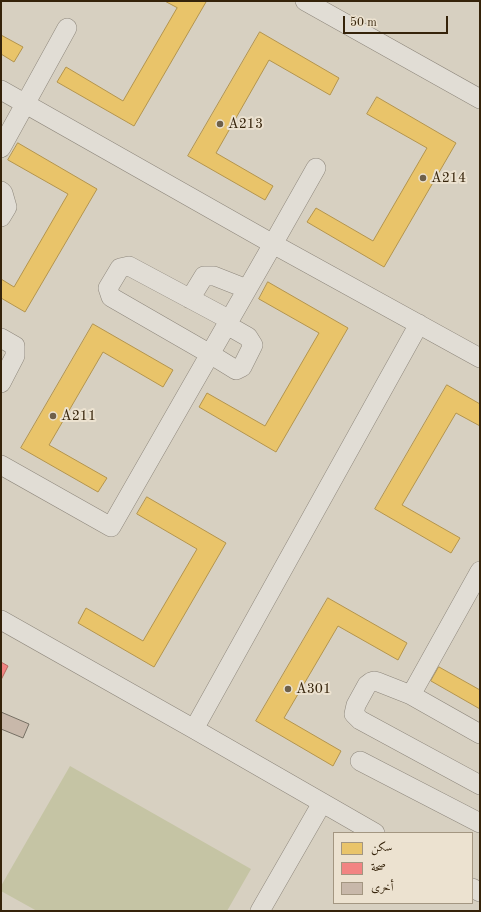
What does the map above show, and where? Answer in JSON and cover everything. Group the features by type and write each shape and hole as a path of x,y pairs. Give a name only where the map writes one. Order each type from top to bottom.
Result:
{"street":[{"path":"305,1 480,99"},
{"path":"1,148 67,28"},
{"path":"1,90 480,358"},
{"path":"1,465 111,527 274,244 316,168"},
{"path":"1,191 7,207 1,217"},
{"path":"130,266 190,298 248,337 253,345 242,367 236,370 111,298 108,288 120,268 130,266"},
{"path":"190,298 204,276 214,276 247,289"},
{"path":"194,729 419,324"},
{"path":"1,338 14,346 15,356 1,383"},
{"path":"411,695 480,571"},
{"path":"1,620 373,832"},
{"path":"480,734 411,695 374,681 367,686 356,705 354,714 360,720 480,785"},
{"path":"360,761 480,823"},
{"path":"260,911 322,803"}],"green space":[{"path":"70,766 251,869 227,911 37,911 1,891 1,886"}],"building: سكن":[{"path":"165,1 206,2 134,126 57,82 66,67 123,101 177,8"},
{"name":"A213","path":"260,32 339,78 330,95 269,60 216,153 273,186 265,200 188,156"},
{"path":"1,35 23,47 14,62 1,54"},
{"name":"A214","path":"377,97 456,143 384,267 307,222 316,208 373,241 427,148 367,114"},
{"path":"18,143 97,189 25,312 1,298 1,279 14,287 68,194 8,160"},
{"path":"268,282 348,328 276,452 199,407 207,393 265,426 319,333 259,299"},
{"name":"A211","path":"93,324 173,370 163,387 103,352 49,445 107,478 98,492 21,448"},
{"path":"447,385 480,404 480,426 456,413 402,505 460,538 451,553 375,509"},
{"path":"147,497 226,543 154,667 78,623 86,608 143,641 197,549 137,514"},
{"name":"A301","path":"328,598 407,643 398,660 338,626 284,718 341,751 333,766 256,721"},
{"path":"439,667 480,690 480,709 431,681"}],"building: صحة":[{"path":"1,662 8,666 1,680"}],"building: أخرى":[{"path":"1,712 29,724 23,738 1,729"}],"place":[{"name":"A213","path":"220,124"},
{"name":"A214","path":"423,178"},
{"name":"A211","path":"53,416"},
{"name":"A301","path":"288,689"}]}
